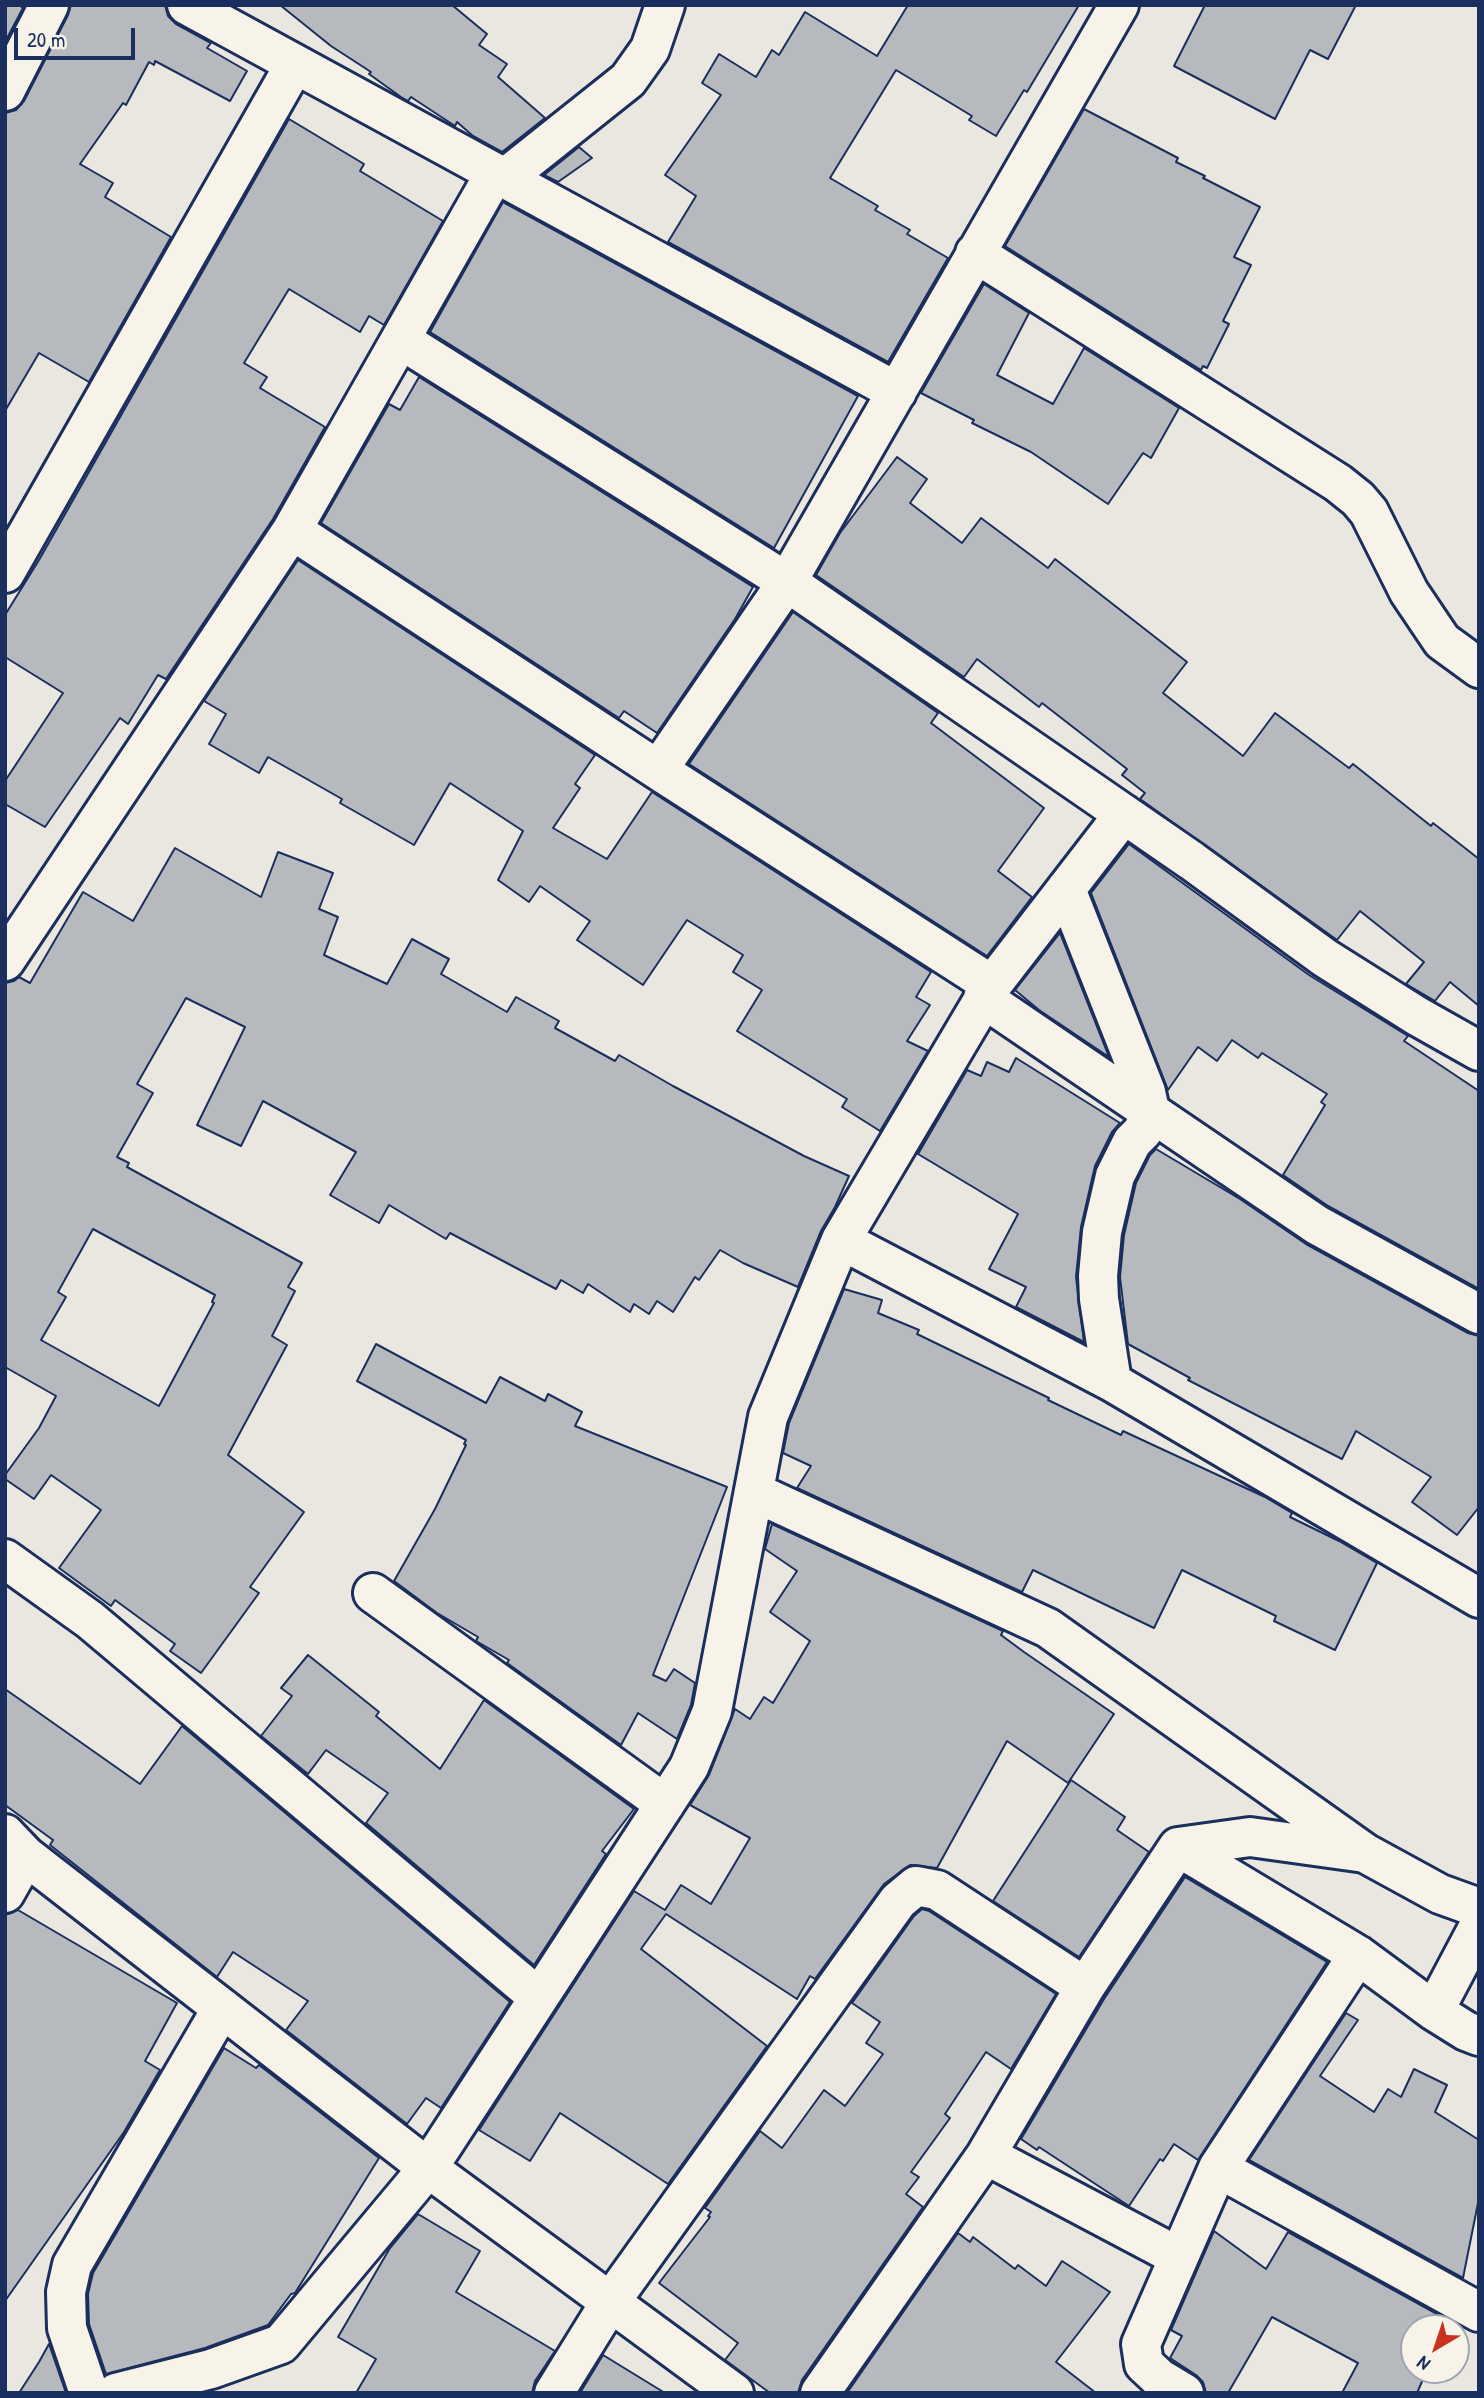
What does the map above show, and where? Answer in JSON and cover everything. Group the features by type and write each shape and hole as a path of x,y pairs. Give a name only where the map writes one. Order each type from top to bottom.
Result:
{"street":[{"path":"5,92 50,5"},
{"path":"187,5 897,392"},
{"path":"5,961 292,530 401,340 500,176 628,80 650,49 665,5"},
{"path":"658,770 786,582 1119,5"},
{"path":"5,573 295,64"},
{"path":"975,253 1338,483 1358,499 1369,512 1409,592 1442,641 1479,668"},
{"path":"401,340 786,582 1124,814 1325,958 1479,1051"},
{"path":"292,530 988,991 1150,1110 1317,1225 1479,1314"},
{"path":"116,2393 211,2370 281,2344 428,2168 689,1767 712,1711 768,1417 841,1240 988,991 1124,814"},
{"path":"1066,889 1146,1092 1150,1110 1143,1131 1132,1142 1115,1176 1102,1232 1099,1299 1112,1382"},
{"path":"841,1240 1112,1382 1475,1587"},
{"path":"754,1492 1048,1628 1365,1853 1440,1894 1479,1908"},
{"path":"5,1559 90,1620 538,1997"},
{"path":"373,1593 665,1804"},
{"path":"820,2393 986,2155 1085,1986 1178,1847 1250,1837 1365,1853"},
{"path":"5,1893 16,1845 428,2168 734,2393"},
{"path":"1178,1847 1358,1955 1434,2011 1479,2036"},
{"path":"554,2393 611,2301 898,1901 916,1886 937,1890 1085,1986"},
{"path":"1434,2011 1479,1926"},
{"path":"1184,2393 1159,2378 1143,2364 1141,2344 1218,2168 1358,1955"},
{"path":"89,2393 68,2328 66,2292 72,2265 222,2008"},
{"path":"986,2155 1179,2257"},
{"path":"1218,2168 1479,2312"}],"building":[{"path":"5,5 19,5 23,8 5,42"},
{"path":"71,5 165,5 168,16 176,24 211,43 207,48 247,71 230,101 155,61 154,65 149,62 126,105 123,103 80,164 113,183 105,197 171,237 89,382 39,353 5,411 5,113 16,110 24,101"},
{"path":"280,5 452,5 487,34 479,45 507,64 498,77 545,118 502,152 473,136 457,122 455,126 411,97 408,101 401,97"},
{"path":"908,5 1079,5 1027,92 1024,90 996,136 969,120 972,116 896,70 830,178 878,206 875,210 910,230 907,234 948,258 888,362 668,242 696,196 665,175 721,95 702,83 719,54 756,77 772,50 779,55 805,12 877,56"},
{"path":"1205,5 1356,5 1328,59 1310,50 1275,119 1174,66"},
{"path":"1084,109 1178,158 1176,162 1260,207 1234,257 1251,265 1223,321 1229,324 1207,368 1203,366 1201,370 1005,246"},
{"path":"289,119 364,164 360,171 443,221 384,325 369,316 360,332 289,289 244,363 267,377 260,388 325,427 273,519 166,679 158,675 128,724 120,718 45,827 5,804 5,781 63,693 5,657 5,615 39,560"},
{"path":"579,147 592,158 558,182 544,175"},
{"path":"503,202 858,396 774,548 430,332"},
{"path":"984,284 1029,313 997,375 1053,404 1084,348 1179,408 1151,458 1143,453 1108,504 1031,452 972,423 974,420 921,393"},
{"path":"419,377 753,587 735,619 657,733 624,711 619,718 321,523 389,404 400,410"},
{"path":"897,457 927,479 910,503 962,543 981,518 1048,568 1055,559 1187,662 1163,693 1243,756 1275,713 1349,768 1353,764 1431,826 1433,823 1479,859 1479,1006 1450,982 1435,1001 1406,984 1424,962 1360,911 1337,940 1140,799 1145,793 1122,775 1127,769 1042,703 1039,707 977,659 964,677 816,575 840,533"},
{"path":"298,560 595,755 575,784 580,788 553,828 607,859 652,792 931,972 916,997 930,1005 907,1041 928,1051 880,1131 842,1107 847,1099 737,1031 762,990 733,972 743,955 687,920 643,985 577,940 590,921 540,886 529,902 498,880 523,831 450,783 414,845 340,803 342,799 268,757 259,773 209,744 226,714 204,701"},
{"path":"793,612 938,713 931,723 1044,808 998,871 1032,897 987,956 689,764"},
{"path":"1129,844 1309,975 1408,1036 1404,1041 1479,1091 1479,1289 1328,1206 1283,1175 1325,1105 1321,1102 1327,1094 1262,1053 1258,1058 1232,1040 1217,1061 1198,1047 1168,1090 1091,893"},
{"path":"175,848 261,897 278,852 333,873 319,909 338,917 324,955 387,984 412,939 449,959 441,974 507,1012 516,997 559,1021 555,1028 615,1061 619,1055 804,1156 849,1176 821,1231 798,1287 720,1250 699,1280 695,1277 673,1312 657,1301 649,1314 634,1304 630,1312 588,1284 583,1293 561,1280 556,1289 450,1233 446,1239 389,1205 379,1223 330,1195 356,1152 263,1101 241,1146 197,1125 245,1027 186,998 137,1084 153,1093 117,1157 129,1163 127,1167 302,1263 288,1287 295,1291 272,1336 287,1345 228,1455 304,1512 250,1587 259,1593 201,1673 170,1651 175,1644 115,1600 111,1606 59,1568 101,1510 51,1475 34,1499 5,1479 5,1475 39,1428 56,1396 5,1367 5,983 19,977 30,983 83,892 133,921","holes":["93,1229 215,1295 212,1302 214,1303 159,1406 41,1340 66,1297 58,1292"]},
{"path":"1060,933 1109,1057 1039,1010 1015,990"},
{"path":"1016,1058 1120,1123 1112,1132 1095,1166 1081,1227 1076,1277 1084,1342 1016,1307 1026,1287 989,1269 1018,1214 918,1154 967,1070 981,1076 987,1062 1009,1072"},
{"path":"1156,1149 1240,1199 1306,1244 1468,1333 1479,1336 1479,1507 1457,1535 1412,1502 1431,1477 1356,1431 1342,1459 1188,1380 1190,1378 1128,1344 1120,1277 1124,1235 1136,1183 1150,1155"},
{"path":"844,1289 882,1300 878,1313 919,1330 917,1334 1121,1435 1123,1431 1265,1497 1292,1513 1290,1517 1377,1563 1335,1650 1274,1621 1276,1616 1182,1570 1154,1628 1033,1570 1022,1592 797,1488 811,1466 783,1453 789,1423"},
{"path":"376,1344 486,1403 500,1377 545,1401 548,1394 582,1412 575,1426 727,1487 653,1675 666,1681 674,1669 695,1683 691,1705 677,1739 638,1713 621,1745 507,1663 509,1660 476,1641 478,1637 437,1613 394,1581 435,1509 466,1440 357,1381"},
{"path":"772,1524 1003,1631 1001,1635 1114,1714 1068,1783 1007,1741 937,1868 910,1865 884,1884 815,1979 810,1976 797,1999 666,1914 641,1949 767,2046 668,2184 560,2113 530,2161 479,2130 634,1891 665,1910 681,1885 711,1904 750,1838 690,1805 709,1775 735,1709 750,1719 764,1697 773,1703 810,1641 770,1612 797,1571 765,1549"},
{"path":"308,1655 379,1712 376,1716 440,1769 484,1700 634,1809 602,1851 606,1854 534,1965 366,1823 388,1793 326,1750 308,1774 261,1736 292,1696 281,1688"},
{"path":"5,1689 140,1784 182,1726 510,2002 441,2108 426,2098 407,2124 286,2030 308,2001 233,1952 217,1977 50,1845 53,1840 5,1805"},
{"path":"1071,1780 1125,1817 1117,1830 1149,1852 1079,1957 993,1901"},
{"path":"1185,1877 1327,1962 1198,2160 1174,2144 1163,2161 1160,2159 1129,2206 1039,2147 1037,2150 1021,2139 1104,1999"},
{"path":"922,1909 1056,1994 1011,2069 986,2052 945,2114 950,2118 911,2172 919,2177 906,2194 923,2207 802,2380 798,2393 770,2393 725,2360 738,2343 659,2283 710,2217 708,2216 711,2212 705,2208 760,2131 782,2148 824,2090 845,2106 883,2054 866,2043 880,2022 852,2003 914,1916"},
{"path":"18,1910 177,2003 145,2061 160,2070 124,2132 5,2301 5,1915"},
{"path":"1346,2013 1358,2020 1320,2076 1374,2112 1388,2089 1401,2097 1414,2069 1447,2085 1435,2112 1479,2140 1479,2198 1463,2278 1249,2160"},
{"path":"224,2048 256,2068 259,2065 379,2158 295,2293 291,2294 268,2325 205,2348 106,2374 89,2324 88,2294 93,2273"},
{"path":"418,2214 480,2251 456,2292 555,2351 535,2381 532,2393 356,2393 376,2359 338,2337 390,2248"},
{"path":"1214,2231 1266,2269 1288,2232 1437,2314 1400,2314 1400,2384 1421,2384 1417,2393 1342,2393 1358,2363 1272,2317 1228,2393 1206,2393 1203,2382 1196,2375 1170,2358 1182,2336 1171,2330"},
{"path":"958,2233 970,2242 973,2237 1015,2269 1018,2265 1046,2286 1062,2261 1110,2292 1056,2362 1096,2393 847,2393"},
{"path":"49,2344 66,2393 19,2393 39,2362"},
{"path":"603,2355 665,2393 580,2393"}]}
